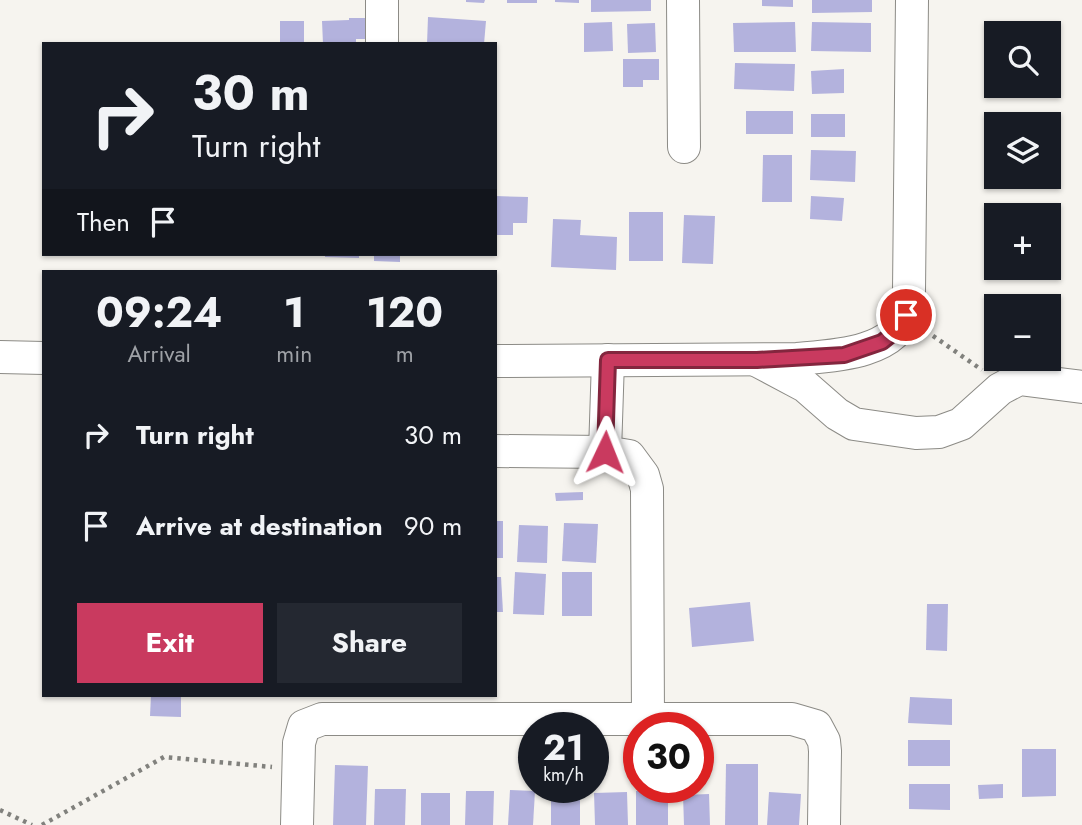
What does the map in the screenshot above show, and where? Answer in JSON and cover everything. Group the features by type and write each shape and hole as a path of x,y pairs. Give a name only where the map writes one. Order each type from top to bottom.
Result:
{"street":[{"path":"382,0 382,42"},
{"path":"683,0 684,147"},
{"path":"497,361 757,360 824,357 866,349 882,342 897,330 906,315 909,291 912,0"},
{"path":"0,357 42,358"},
{"path":"605,452 608,360"},
{"path":"757,360 805,386 837,414 854,424 916,433 939,432 961,424 1000,388 1019,379 1082,387"},
{"path":"497,451 605,452 629,456 643,475 647,489 648,712"},
{"path":"296,825 300,733 304,726 322,719 623,719"},
{"path":"714,719 792,719 816,726 824,741 825,751 824,825"}],"path":[{"path":"906,315 939,342 988,374 1019,379"},
{"path":"42,825 164,757 297,769"},
{"path":"0,810 32,825"}],"building":[{"path":"466,0 485,0 484,3"},
{"path":"507,0 537,0 537,3 507,3"},
{"path":"579,0 579,3 555,2"},
{"path":"591,0 651,0 651,11 591,12"},
{"path":"762,0 793,0 793,7 762,6"},
{"path":"812,0 872,0 872,12 812,13"},
{"path":"428,17 486,21 484,42 427,42"},
{"path":"369,18 369,39 356,39 356,42 323,42 322,21"},
{"path":"280,21 304,21 304,42 280,42"},
{"path":"612,22 613,51 584,52 584,23"},
{"path":"795,22 796,52 734,52 733,23"},
{"path":"812,22 871,23 871,52 811,51"},
{"path":"655,23 656,52 628,53 627,24"},
{"path":"623,59 659,59 659,80 643,80 643,87 623,87"},
{"path":"735,63 795,64 794,91 734,89"},
{"path":"844,69 844,93 812,94 811,71"},
{"path":"746,111 793,111 793,134 746,134"},
{"path":"811,114 845,114 845,137 811,137"},
{"path":"811,150 856,151 855,182 810,180"},
{"path":"763,155 792,155 792,202 762,202"},
{"path":"497,196 528,197 527,223 513,223 513,235 497,235"},
{"path":"811,196 844,198 842,221 810,219"},
{"path":"629,212 663,212 663,261 629,261"},
{"path":"684,215 715,216 713,264 682,263"},
{"path":"553,219 581,220 580,235 617,237 616,270 551,267"},
{"path":"359,256 359,258 325,257"},
{"path":"374,256 400,256 400,262 374,261"},
{"path":"583,492 583,500 556,501 555,493"},
{"path":"497,521 503,521 503,558 497,558"},
{"path":"564,523 598,524 596,563 562,561"},
{"path":"519,525 548,526 547,563 517,562"},
{"path":"515,572 546,574 544,615 513,614"},
{"path":"562,572 592,572 592,616 562,616"},
{"path":"497,577 501,577 503,612 497,612"},
{"path":"750,602 754,641 692,647 689,608"},
{"path":"927,604 948,604 947,651 926,650"},
{"path":"151,697 181,697 181,717 150,716"},
{"path":"910,697 952,699 952,725 908,723"},
{"path":"908,740 950,740 950,766 908,766"},
{"path":"1022,749 1056,749 1056,796 1022,797"},
{"path":"726,764 758,764 758,825 725,825"},
{"path":"335,765 368,766 366,825 333,825"},
{"path":"909,784 950,784 950,810 909,809"},
{"path":"1003,784 1003,798 979,799 978,785"},
{"path":"375,789 406,789 405,825 374,825"},
{"path":"510,790 518,790 518,803 534,803 533,825 508,825"},
{"path":"466,791 494,791 493,825 465,825"},
{"path":"623,792 623,803 627,803 628,825 595,825 594,803 609,803 609,793"},
{"path":"769,792 801,794 799,825 767,825"},
{"path":"421,793 450,793 450,825 421,825"},
{"path":"551,803 580,803 580,825 551,825"},
{"path":"636,803 668,803 668,825 636,825"},
{"path":"683,803 709,803 710,825 684,825"}],"route":[{"path":"605,452 608,360 757,360 844,355 882,342 897,330 906,315"}]}
